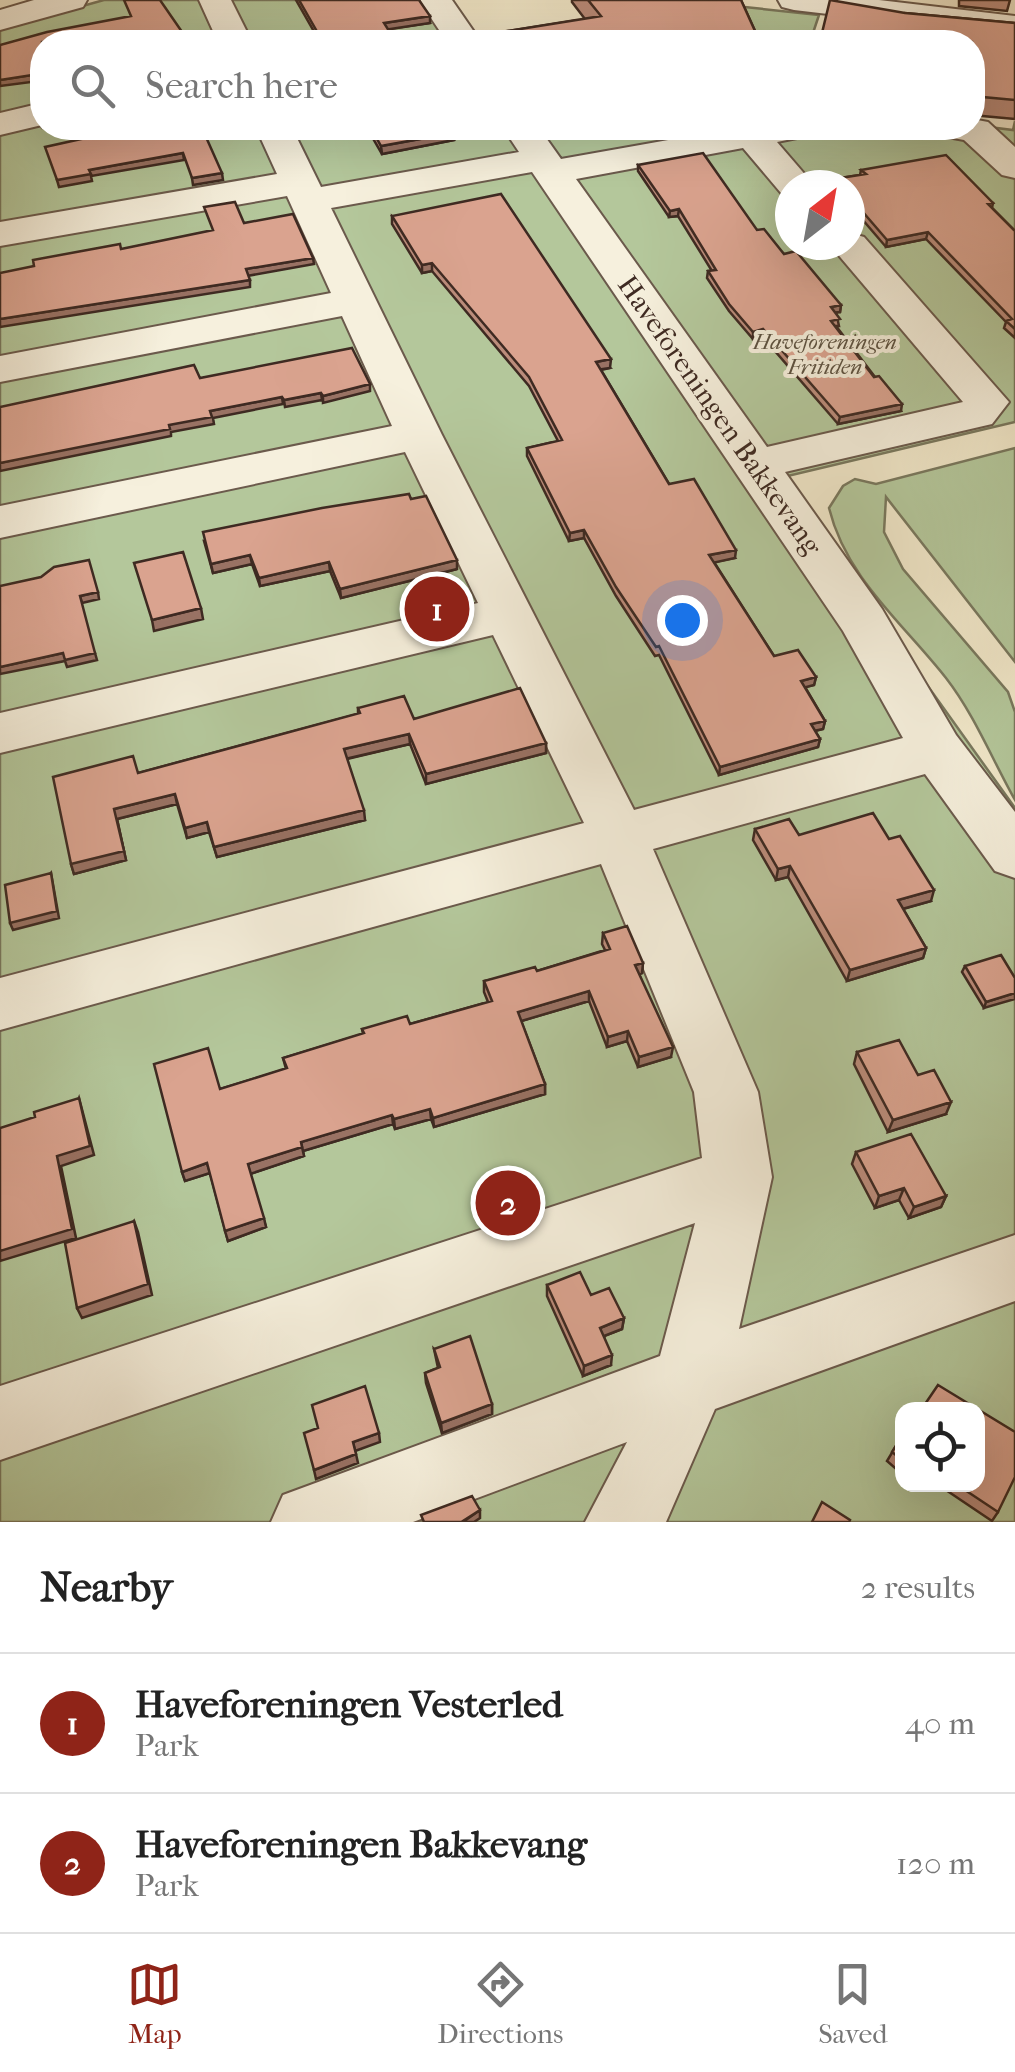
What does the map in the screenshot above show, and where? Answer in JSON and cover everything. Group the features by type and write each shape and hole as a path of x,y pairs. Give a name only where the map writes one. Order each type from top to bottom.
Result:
{"street":[{"path":"0,20 71,0"},
{"path":"215,0 229,30"},
{"path":"436,0 456,30"},
{"path":"801,11 909,7 1015,26"},
{"path":"0,124 30,117"},
{"path":"985,139 1015,167"},
{"path":"280,140 419,435 618,834 726,1092 738,1177 689,1382 652,1470 624,1522"},
{"path":"0,234 304,192 538,153 701,140"},
{"path":"755,140 782,170"},
{"name":"Haveforeningen Bakkevang","path":"538,153 864,622 937,750 1015,854"},
{"path":"790,516 844,457 976,414 987,402 863,260"},
{"path":"0,369 356,301"},
{"path":"752,465 844,457 1015,427"},
{"path":"0,522 419,435"},
{"path":"0,732 510,613"},
{"path":"0,1004 937,750"},
{"path":"0,1423 738,1177"},
{"path":"310,1522 689,1382 1015,1268"}],"green space":[{"name":"Haveforeningen Fritiden","path":"104,0 435,0 457,30 30,30 30,140 535,140 554,167 536,140 985,140 985,126 1013,130 1015,121 1015,422 779,478 1015,808 1015,1522 0,1522 0,29"},
{"path":"735,6 819,15 814,30 563,30"},
{"path":"1015,448 1015,662 886,497 884,532 903,569 1008,692 1015,712 1015,800 956,692 862,578 837,533 829,508 843,486 855,479 876,484"}],"building":[{"path":"124,0 160,0 181,30 58,30 131,16"},
{"path":"299,0 419,0 430,16 384,23 388,30 316,30"},
{"path":"588,0 741,0 755,30 514,30 601,16"},
{"path":"830,0 905,13 1015,23 1015,100 985,97 985,30 823,30"},
{"path":"30,37 30,75 0,80 0,45"},
{"path":"77,140 207,140 222,173 192,178 183,153 89,170 91,174 57,180 45,147"},
{"path":"378,140 414,140 381,146"},
{"path":"703,153 757,230 764,229 775,243 775,260 804,260 841,305 831,307 840,319 831,321 874,377 879,376 902,404 840,417 763,329 753,332 729,304 708,271 716,270 679,209 670,211 638,165"},
{"path":"946,155 993,203 988,204 1015,231 1015,329 1006,321 1012,319 928,232 887,240 865,214 866,174 861,170"},
{"path":"501,194 611,359 596,362 669,484 694,479 736,550 709,555 774,656 798,650 816,677 801,681 825,721 811,724 820,739 720,767 659,646 656,647 616,587 584,530 570,533 527,448 562,440 529,377 432,263 422,265 392,216"},
{"path":"235,202 244,223 293,214 313,258 246,269 250,280 0,319 0,273 34,266 33,260 120,244 121,249 213,230 204,207"},
{"path":"352,348 370,384 323,396 321,393 284,400 282,397 210,411 212,417 169,425 170,429 0,463 0,407 194,365 200,378"},
{"path":"409,494 411,499 426,496 457,560 340,589 329,562 259,578 250,555 211,564 203,532"},
{"path":"183,552 201,608 152,620 134,563"},
{"path":"89,560 98,592 80,596 95,653 65,660 63,653 0,667 0,586 41,577 54,567"},
{"path":"520,688 546,743 426,774 409,734 344,749 364,810 214,847 207,822 185,828 175,794 114,809 124,851 71,864 53,777 133,756 138,773 360,713 358,708 404,696 414,719"},
{"path":"873,813 889,839 900,836 934,890 898,900 926,948 850,970 790,866 778,869 755,829 789,819 799,835"},
{"path":"51,873 57,911 10,923 5,885"},
{"path":"627,926 643,963 635,965 673,1047 639,1057 628,1031 608,1037 589,991 518,1012 545,1084 433,1118 430,1109 394,1119 392,1115 301,1142 302,1147 248,1164 264,1218 225,1231 207,1163 182,1172 154,1064 208,1048 220,1089 287,1068 283,1058 364,1033 362,1029 407,1016 410,1024 492,1001 484,981 535,967 537,971 610,949 603,933"},
{"path":"1001,955 1015,978 1015,993 986,1002 965,966"},
{"path":"899,1040 918,1075 934,1070 951,1102 893,1120 857,1052"},
{"path":"79,1098 90,1146 57,1156 72,1229 0,1251 0,1128"},
{"path":"911,1134 946,1196 914,1207 904,1188 879,1196 856,1152"},
{"path":"134,1221 148,1284 77,1308 65,1243"},
{"path":"580,1272 591,1295 609,1288 624,1318 600,1328 612,1355 584,1366 547,1285"},
{"path":"470,1336 492,1404 441,1423 425,1373 440,1367 434,1349"},
{"path":"938,1385 966,1402 926,1402"},
{"path":"365,1386 379,1433 353,1442 356,1454 314,1470 304,1433 318,1428 312,1405"},
{"path":"985,1414 1015,1432 1015,1477 998,1512 968,1492 985,1492"},
{"path":"472,1496 480,1510 464,1522 424,1522 421,1515"},
{"path":"822,1502 850,1520 849,1522 812,1522"}],"place":[{"name":"Haveforeningen Vesterled","path":"437,609"},
{"name":"Haveforeningen Bakkevang","path":"508,1203"}]}
